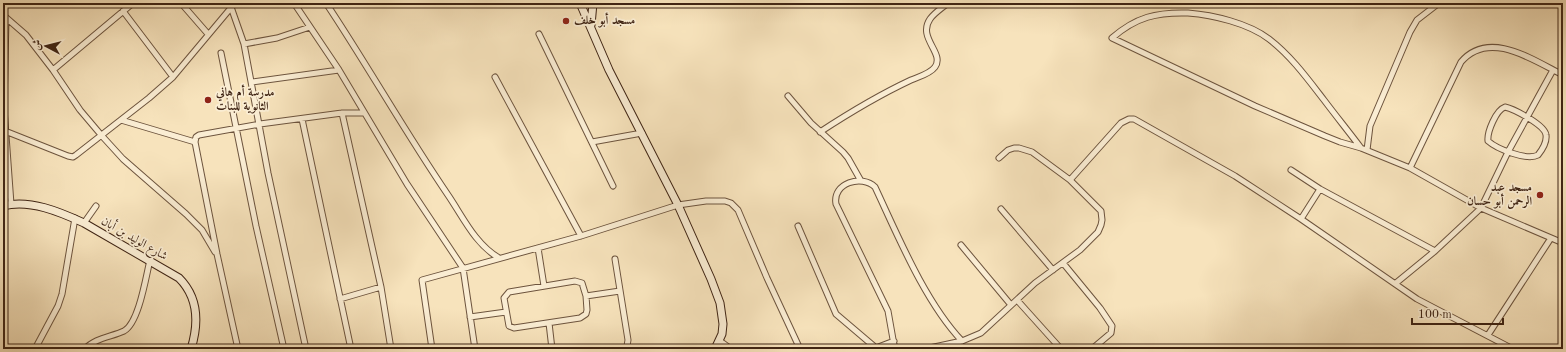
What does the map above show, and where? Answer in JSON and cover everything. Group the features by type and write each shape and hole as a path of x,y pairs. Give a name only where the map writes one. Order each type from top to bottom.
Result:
{"street":[{"path":"53,70 133,3"},
{"path":"181,3 208,34"},
{"path":"294,3 339,70 407,184 463,268 475,349"},
{"path":"326,3 429,168 482,246 498,258"},
{"path":"581,3 594,36"},
{"path":"581,3 609,70 678,205 711,279 720,303 723,324 720,341 715,349"},
{"path":"591,26 593,3"},
{"path":"820,132 853,110 891,89 933,70 938,62 927,37 926,28 930,19 948,3"},
{"path":"1364,149 1370,126 1410,32 1417,20 1440,3"},
{"path":"5,131 71,157 76,155 122,120 173,77 233,5"},
{"path":"233,5 244,44 268,173 306,349"},
{"path":"123,11 173,77"},
{"path":"1364,149 1305,74 1268,39 1253,30 1215,16 1205,14 1164,13 1139,20 1122,29 1112,38 1255,106 1330,138 1364,149 1410,168 1481,208 1563,243"},
{"path":"4,17 26,36 53,70 80,110 102,136 123,159 186,214 202,230 217,254"},
{"path":"4,17 3,108 11,204"},
{"path":"244,44 277,38 310,28"},
{"path":"539,34 613,186"},
{"path":"1410,168 1461,62 1470,53 1485,47 1497,47 1522,55 1563,75"},
{"path":"221,53 256,226 284,349"},
{"path":"252,82 339,70"},
{"path":"1396,283 1435,251 1481,208 1508,152 1553,70"},
{"path":"495,77 581,236"},
{"path":"788,96 820,132 848,158 861,181"},
{"path":"1505,107 1527,117 1539,125 1546,133 1546,140 1538,155 1530,158 1508,152 1488,141 1488,136 1496,114 1500,109 1505,107"},
{"path":"238,349 217,254 195,142 196,137 199,135 260,124 342,113 364,113"},
{"path":"342,113 381,287 391,349"},
{"path":"302,119 351,349"},
{"path":"1070,180 1121,122 1134,119 1235,176 1301,219 1362,262 1396,283 1417,299 1513,349"},
{"path":"122,120 195,142"},
{"path":"592,142 642,133"},
{"path":"925,349 962,341 981,333 1011,305 1080,250 1098,232 1102,220 1101,211 1070,180 1032,152 1025,149 1019,148 1008,150 999,158"},
{"path":"1291,170 1320,189 1435,251"},
{"path":"898,349 894,345 888,311 836,204 835,198 838,190 842,186 851,182 861,181 871,184 875,188 922,282 949,327 962,341"},
{"path":"1301,219 1320,189"},
{"path":"432,349 422,280 581,236 678,205 717,200 725,201 735,206 743,220 767,278 800,349"},
{"name":"شارع الوليد بن أبان","path":"3,206 11,204 54,210 75,218 179,278 189,289 193,298 197,321 191,349"},
{"path":"84,223 96,206"},
{"path":"1001,210 1053,270"},
{"path":"35,349 61,299 68,267 75,218"},
{"path":"798,226 836,314 874,348 894,341"},
{"path":"1488,335 1551,238"},
{"path":"961,244 1011,305"},
{"path":"538,248 544,286"},
{"path":"615,259 628,340 627,346 623,349"},
{"path":"85,349 97,340 125,330 131,325 150,260"},
{"path":"1063,263 1100,308 1112,326 1111,333 1092,349"},
{"path":"578,281 583,284 586,296 587,310 584,316 549,323 510,328 507,323 504,298 509,292 578,281"},
{"path":"340,300 381,287"},
{"path":"586,296 620,291"},
{"path":"1017,300 1061,349"},
{"path":"470,317 506,312"},
{"path":"549,323 552,349"},
{"path":"720,341 731,349"}],"place":[{"name":"مسجد أبو خلف","path":"566,21"},
{"name":"مدرسة أم هاني الثانوية للبنات","path":"208,100"},
{"name":"مسجد عبد الرحمن أبو حسان","path":"1540,195"}]}
